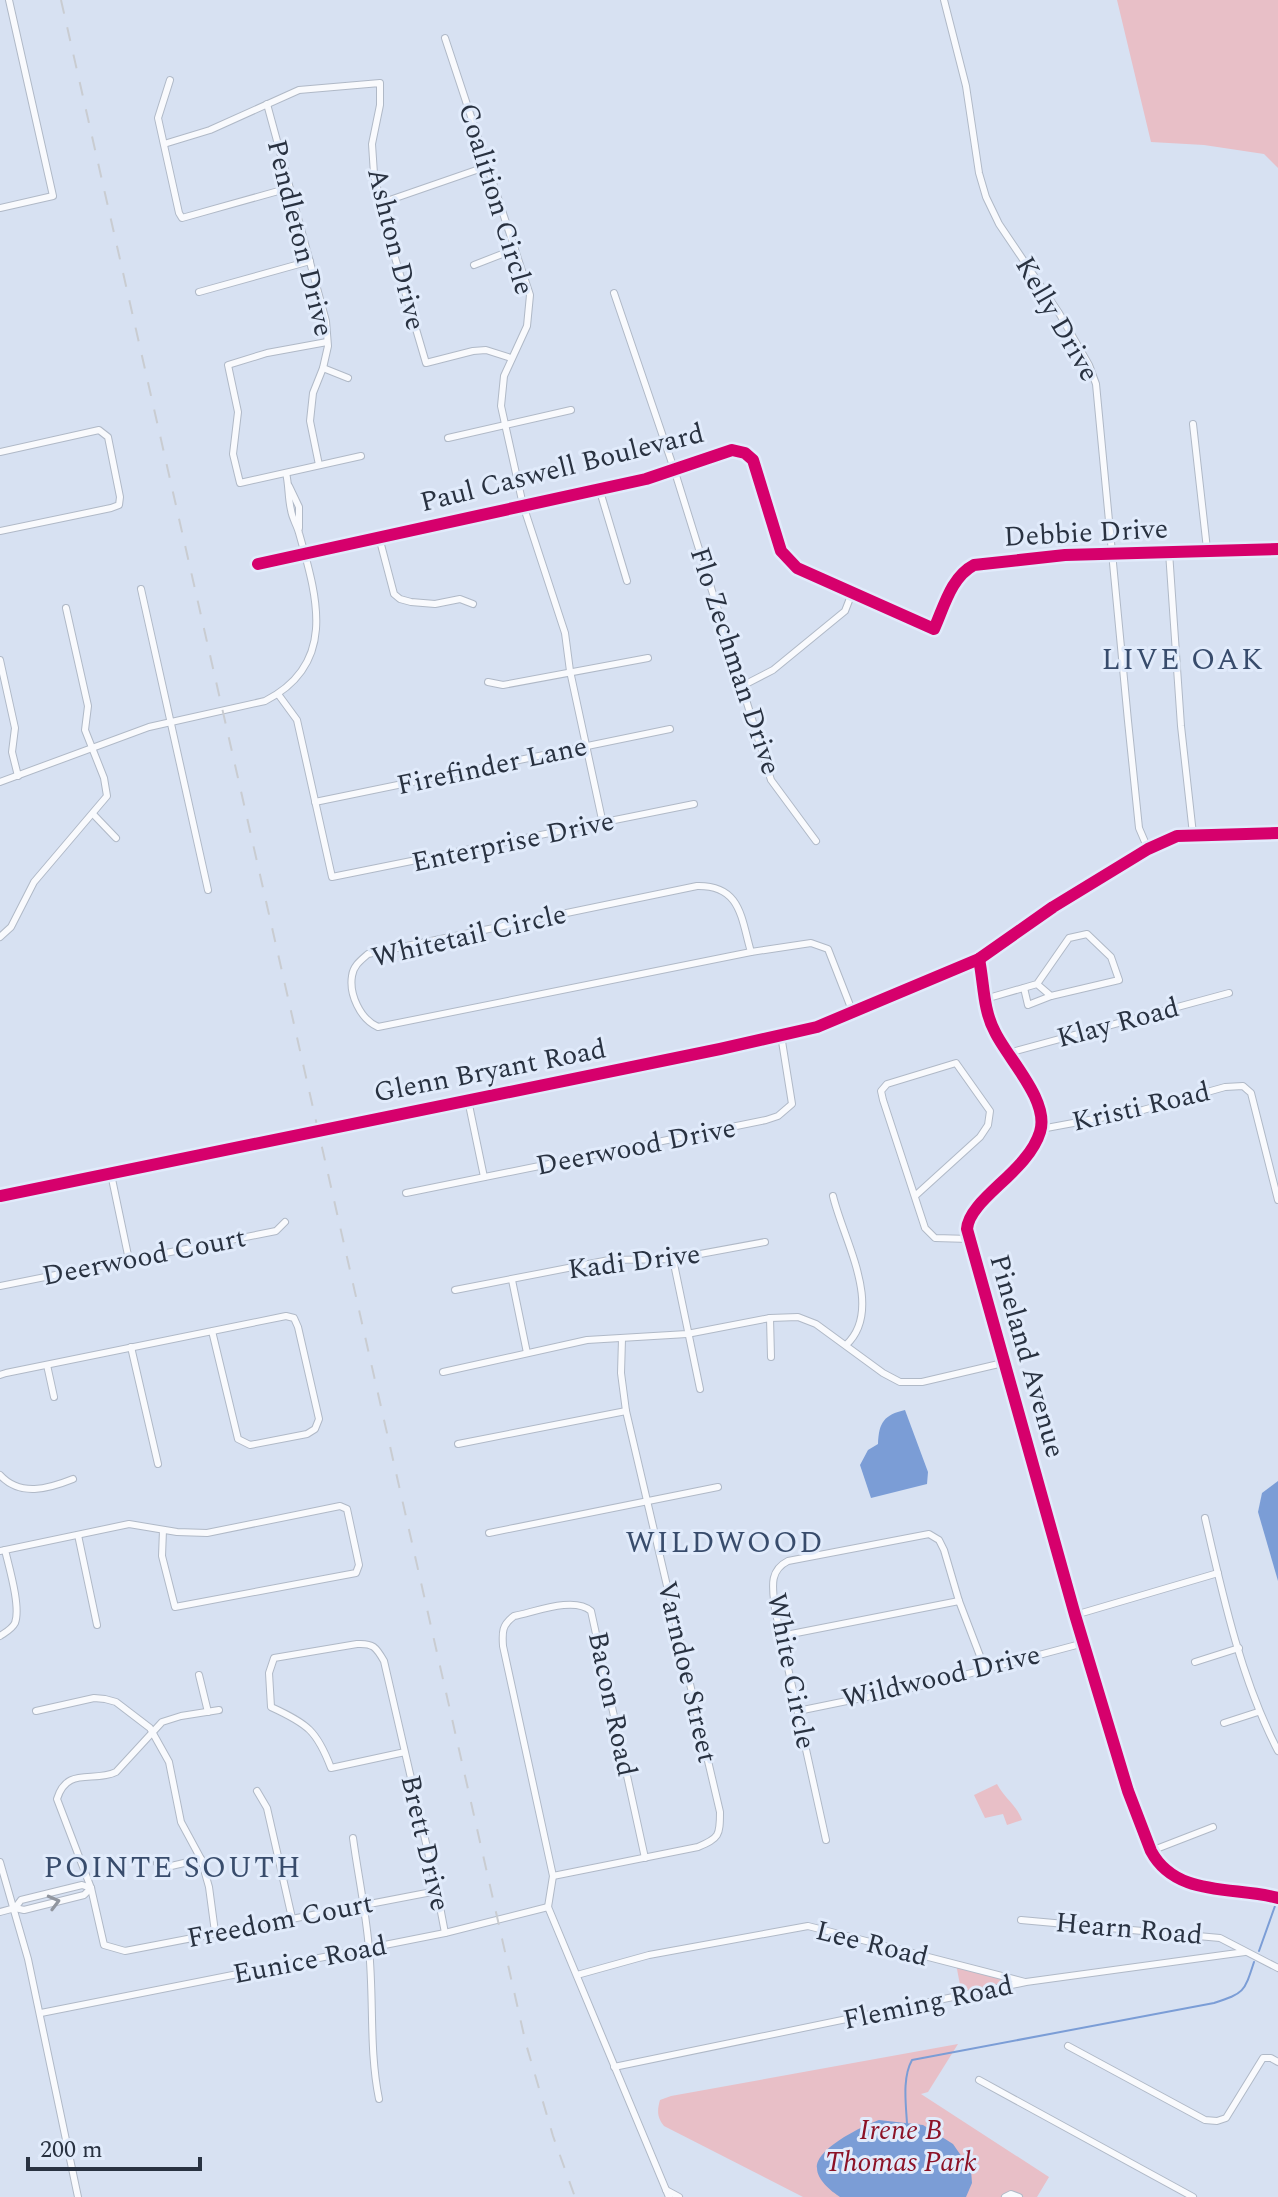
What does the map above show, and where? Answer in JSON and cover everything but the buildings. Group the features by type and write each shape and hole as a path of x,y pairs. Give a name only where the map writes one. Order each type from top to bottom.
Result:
{"street":[{"path":"0,208 53,196 9,0"},
{"name":"Kelly Drive","path":"944,0 966,86 979,173 986,197 999,224 1059,313 1095,378 1139,828 1148,849"},
{"name":"Coalition Circle","path":"445,38 527,283 530,310 527,326 511,358 501,389 501,406 523,505 565,633 570,671 603,824"},
{"path":"170,80 158,118 182,218 289,188"},
{"name":"Ashton Drive","path":"164,144 210,130 299,90 380,83 372,158 381,203 426,363 486,350 511,358"},
{"name":"Pendleton Drive","path":"267,104 326,321 323,368 313,393 310,421 319,465"},
{"path":"381,203 488,166"},
{"path":"474,265 515,249"},
{"path":"199,292 310,261"},
{"name":"Flo Zechman Drive","path":"614,293 674,469 771,780 816,841"},
{"path":"327,342 288,348 228,365 238,412 233,454 240,483 361,456"},
{"path":"323,368 348,378"},
{"path":"448,438 571,410"},
{"path":"1193,424 1207,549"},
{"path":"0,452 99,430 108,437 119,505 0,531"},
{"name":"Paul Caswell Boulevard","path":"258,564 646,479 732,450 745,453 753,460 781,551 788,561 797,568 934,629"},
{"path":"0,782 169,721 265,701 294,682 305,667 317,634 315,601 299,532 290,509 286,473"},
{"path":"599,488 627,581"},
{"path":"379,537 394,594 400,599 435,604 460,599 473,604"},
{"name":"Debbie Drive","path":"934,629 955,585 974,565 1065,555 1278,549"},
{"path":"1169,552 1181,726 1193,834"},
{"path":"141,589 208,890"},
{"path":"742,686 773,670 845,611 852,593"},
{"path":"0,937 11,927 34,882 107,796 107,788 85,730 88,706 66,608"},
{"path":"488,682 503,685 648,658"},
{"path":"0,660 15,728 12,752 18,776"},
{"path":"278,694 297,720 315,802"},
{"name":"Firefinder Lane","path":"315,802 670,729"},
{"name":"Enterprise Drive","path":"315,802 332,877 694,804"},
{"path":"94,815 116,838"},
{"path":"1041,1129 1039,1107 1032,1092 991,1024 979,959 1053,907 1148,849 1177,836 1278,833"},
{"name":"Whitetail Circle","path":"751,952 738,906 726,891 713,886 697,886 368,954 357,964 351,976 358,1010 366,1022 378,1027 751,952 811,943 828,949 853,1013"},
{"path":"985,999 1037,984 1069,938 1087,934 1111,957 1119,980 1051,996 1028,1005 1024,988"},
{"name":"Glenn Bryant Road","path":"0,1196 817,1027 979,959"},
{"path":"1037,984 1051,996"},
{"name":"Klay Road","path":"1008,1053 1229,993"},
{"name":"Deerwood Drive","path":"406,1193 778,1116 792,1104 781,1035"},
{"name":"Pineland Avenue","path":"915,1196 980,1137 988,1125 990,1111 956,1063 887,1084 881,1091 915,1196 929,1233 935,1238 970,1239"},
{"name":"Kristi Road","path":"1041,1129 1098,1120 1208,1091 1241,1086 1251,1093 1278,1200"},
{"path":"468,1100 484,1177"},
{"name":"Pineland Avenue","path":"1041,1129 1025,1160 970,1213 967,1229 1075,1615 1128,1791 1151,1851 1166,1869 1197,1886 1278,1898"},
{"path":"111,1174 129,1260"},
{"path":"833,1196 862,1288 863,1319 846,1345"},
{"name":"Deerwood Court","path":"0,1286 276,1231 285,1222"},
{"name":"Kadi Drive","path":"455,1290 609,1260 673,1259 765,1242"},
{"path":"673,1259 700,1389"},
{"path":"512,1280 527,1353"},
{"path":"0,1375 131,1347 286,1316 294,1318 319,1419 315,1429 307,1434 250,1445 238,1439 212,1331"},
{"path":"443,1372 587,1340 687,1334 770,1318 798,1317 816,1324 900,1382 922,1382 1003,1363"},
{"path":"770,1318 771,1357"},
{"name":"Varndoe Street","path":"553,1876 698,1847 715,1839 720,1831 720,1812 626,1411 621,1373 622,1339"},
{"path":"131,1347 158,1464"},
{"path":"47,1365 54,1397"},
{"path":"458,1444 626,1411"},
{"path":"0,1475 19,1488 47,1489 73,1479"},
{"path":"489,1533 718,1487"},
{"path":"0,1636 16,1620 16,1606 2,1550 129,1524 207,1533 340,1506 347,1509 359,1565 356,1573 175,1607 162,1556 163,1530"},
{"path":"1205,1518 1258,1712 1278,1751"},
{"name":"White Circle","path":"826,1840 781,1636 773,1585 774,1572 779,1566 788,1561 929,1534 939,1540 985,1669"},
{"path":"78,1535 97,1625"},
{"path":"1075,1615 1218,1573"},
{"path":"781,1636 959,1601"},
{"name":"Bacon Road","path":"553,1876 503,1646 502,1629 514,1616 574,1604 591,1611 645,1858"},
{"name":"Wildwood Drive","path":"798,1711 930,1684 1084,1643"},
{"name":"Brett Drive","path":"405,1752 331,1768 321,1741 313,1730 271,1707 269,1673 274,1658 357,1644 374,1645 384,1661 405,1752 437,1891 445,1933"},
{"path":"1195,1662 1239,1648"},
{"path":"199,1675 208,1712"},
{"path":"36,1711 94,1698 105,1699 116,1702 154,1734 169,1762 181,1822 201,1859 209,1887 215,1932"},
{"path":"91,1888 57,1799 60,1789 79,1776 107,1776 116,1772 162,1722 219,1710"},
{"path":"1224,1723 1258,1712"},
{"path":"257,1791 267,1808 292,1918"},
{"path":"1151,1851 1213,1827"},
{"path":"353,1838 369,1948 374,2038 372,2065 379,2099"},
{"path":"157,1863 167,1867 201,1859"},
{"path":"0,1862 15,1908 41,2013 78,2197"},
{"path":"553,1876 548,1907 667,2193 679,2197"},
{"path":"0,1912 15,1908 21,1900 82,1885 91,1888"},
{"name":"Freedom Court","path":"91,1888 104,1945 122,1950 437,1891"},
{"name":"Eunice Road","path":"41,2013 445,1933 548,1907"},
{"name":"Hearn Road","path":"1021,1920 1220,1938 1278,1968"},
{"name":"Lee Road","path":"577,1975 649,1955 808,1926 1026,1982"},
{"name":"Fleming Road","path":"614,2067 1026,1982 1245,1952"},
{"path":"1068,2046 1205,2120 1217,2121 1226,2118 1263,2058 1278,2062"},
{"path":"979,2080 1193,2197"},
{"path":"1005,2197 1011,2194 1019,2197"}],"green space":[{"path":"1117,0 1278,0 1278,168 1264,154 1204,145 1151,142"},
{"path":"997,1784 1022,1820 1007,1825 1003,1814 985,1818 974,1795"},
{"path":"956,1964 1017,1980 1017,1984 962,1995"},
{"name":"Irene B Thomas Park","path":"958,2044 928,2092 921,2094 1049,2177 1037,2197 803,2197 664,2126 659,2117 660,2100 671,2096"}],"water":[{"path":"905,1410 928,1472 927,1484 871,1498 860,1465 868,1450 878,1444 884,1421 892,1414"},
{"path":"1278,1481 1278,1581 1258,1512 1262,1493"},
{"path":"879,2120 923,2125 953,2144 971,2170 972,2183 966,2197 840,2197 829,2188 818,2172 818,2161 842,2139"}],"waterway":[{"path":"1259,1951 1275,1906"},
{"path":"907,2124 906,2083 912,2060 1214,2003 1242,1990 1254,1962"}],"railway":[{"path":"61,0 526,2044 575,2197"}],"cycle path":[{"path":"258,564 646,479 732,450 745,453 753,460 781,551 797,568 934,629 954,585 974,565 1065,555 1278,549"},
{"path":"0,1196 817,1027 979,959 1053,907 1148,849 1177,836 1278,833"},
{"path":"979,959 991,1024 1034,1094 1041,1120 1034,1146 978,1207 967,1229 1075,1615 1128,1791 1151,1851 1162,1866 1175,1876 1208,1888 1278,1898"}],"district":[{"name":"LIVE OAK","path":"1183,660"},
{"name":"WILDWOOD","path":"725,1543"},
{"name":"POINTE SOUTH","path":"173,1868"}]}
